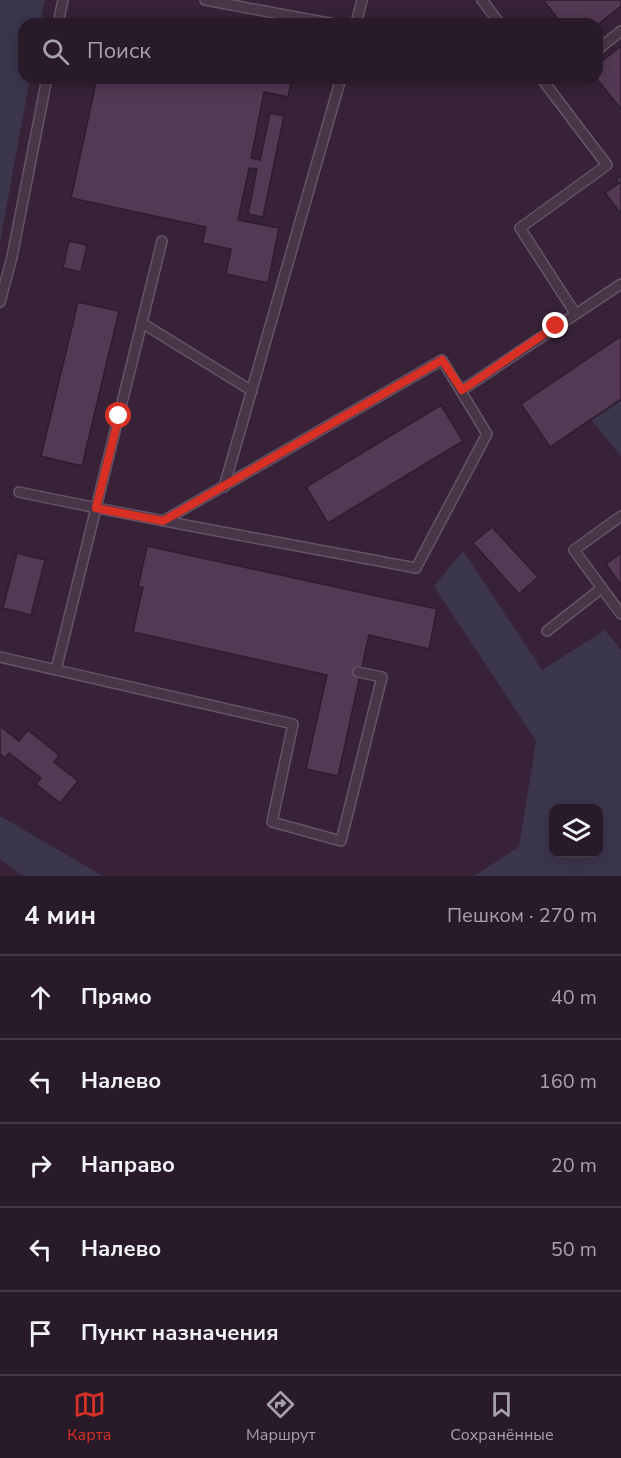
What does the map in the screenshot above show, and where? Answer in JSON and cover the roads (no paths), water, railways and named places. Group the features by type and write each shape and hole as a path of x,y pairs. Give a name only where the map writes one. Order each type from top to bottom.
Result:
{"lane":[{"path":"59,18 63,0"},
{"path":"205,0 302,18"},
{"path":"358,18 362,0"},
{"path":"482,0 496,18"},
{"path":"603,45 621,31"},
{"path":"0,302 4,270 46,84"},
{"path":"224,487 339,84"},
{"path":"546,84 607,165 520,228 576,313"},
{"path":"56,670 162,241"},
{"path":"462,390 621,284"},
{"path":"142,323 252,391"},
{"path":"19,492 163,521 416,568 487,434 442,360 163,521"},
{"path":"621,516 574,550 621,614"},
{"path":"547,631 602,588"},
{"path":"0,657 293,724 272,822 341,841 382,677 358,672"}]}
